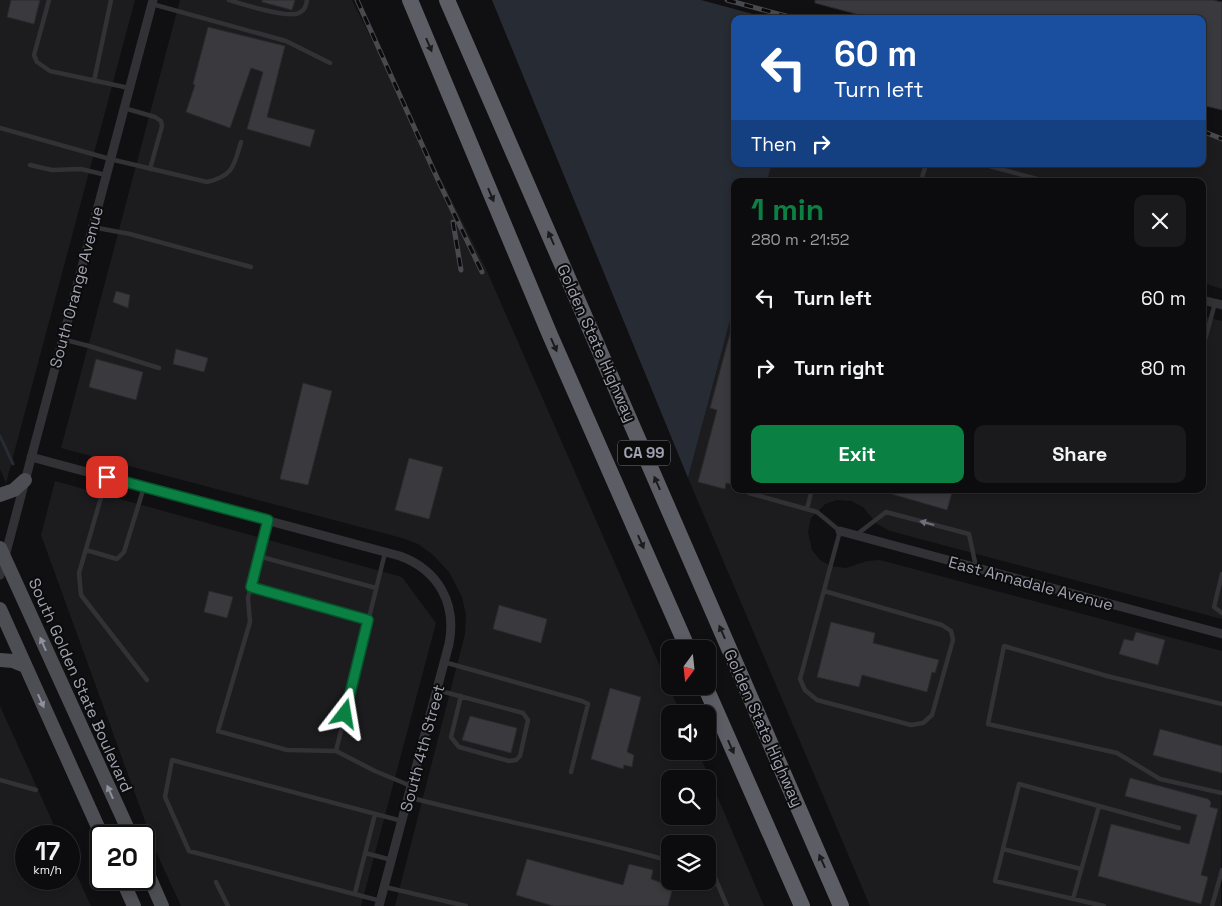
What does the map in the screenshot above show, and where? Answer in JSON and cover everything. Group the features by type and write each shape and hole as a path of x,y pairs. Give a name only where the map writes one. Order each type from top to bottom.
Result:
{"highway":[{"name":"CA 99","path":"410,0 550,335 684,640"},
{"name":"Golden State Highway","path":"447,0 841,906"},
{"path":"709,695 802,906"}],"main road":[{"path":"0,496 14,490 25,480"},
{"name":"South Golden State Boulevard","path":"2,554 125,825"},
{"path":"0,609 97,825"},
{"path":"0,660 13,661 25,666"},
{"path":"127,890 134,906"},
{"path":"155,890 162,906"}],"street":[{"name":"South Orange Avenue","path":"0,575 2,554 25,480 152,2"},
{"path":"1206,301 1219,304"},
{"path":"31,456 385,551"},
{"name":"East Annadale Avenue","path":"840,531 1222,634"},
{"name":"South 4th Street","path":"380,903 437,690 452,622 447,600 442,589 434,579 418,564 385,551"}],"lane":[{"path":"49,0 34,55 43,68 129,88"},
{"path":"94,80 111,0"},
{"path":"229,0 285,14 297,14 305,9 308,0"},
{"path":"152,2 286,41 330,63"},
{"path":"124,108 155,117 161,121 162,126 150,169"},
{"path":"0,128 110,159 207,182 218,180 233,169 241,142"},
{"path":"30,165 52,170 81,169 106,175"},
{"path":"993,167 1034,178"},
{"path":"92,227 130,234 251,267"},
{"path":"1206,337 1219,304"},
{"path":"62,339 158,368"},
{"path":"107,477 79,573 81,595 147,680"},
{"path":"86,550 117,559 124,552 144,487"},
{"path":"749,493 818,512 840,531 800,679 805,690 817,700 911,725 923,723 932,715 953,640 951,631 942,625 824,591"},
{"path":"807,509 811,493"},
{"path":"855,535 886,512 969,534 976,568"},
{"path":"268,520 248,598 250,622 218,731 287,750 336,751 375,771 412,786"},
{"path":"336,751 385,551"},
{"path":"258,556 376,588"},
{"path":"1222,574 1214,607 1222,613"},
{"path":"251,587 368,620"},
{"path":"1222,704 1106,676 1004,646 988,724 1117,753 1160,779 1222,794"},
{"path":"444,662 588,704 571,772"},
{"path":"437,690 461,696 522,713 528,720 520,756 516,760 509,761 459,747 455,744 451,737 461,696"},
{"path":"380,903 355,893 189,851 165,797 172,760 402,821"},
{"path":"0,780 36,790"},
{"path":"1104,906 994,881 1019,784 1179,828"},
{"path":"408,797 661,858"},
{"path":"1073,899 1099,806"},
{"path":"355,893 375,814"},
{"path":"1003,849 1081,870"},
{"path":"365,853 392,860"},
{"path":"1212,906 1222,870"},
{"path":"716,880 727,906"},
{"path":"216,882 228,906"},
{"path":"384,887 466,906"},
{"path":"1080,906 1082,900"}],"shaded area":[{"path":"0,0 135,0 6,483 0,469"},
{"path":"180,0 352,0 486,269 661,668 661,695 673,695 677,705 661,705 661,760 702,760 706,770 661,770 661,825 716,825 716,793 764,906 395,906 465,634 466,615 462,597 449,572 432,554 418,544 402,538 61,448"},
{"path":"492,0 701,0 756,15 731,15 731,167 771,167 768,178 731,178 731,317 688,478"},
{"path":"1206,135 1222,139 1222,289 1206,284 1206,178 768,178 771,167 1206,167"},
{"path":"731,317 731,493 1206,493 1206,317 1222,321 1222,619 890,531 877,524 863,507 851,501 837,500 825,504 811,518 808,532 812,550 820,560 831,566 846,568 867,561 880,560 1222,651 1221,906 870,906 688,478"},
{"path":"55,481 402,577 436,623 361,906 181,906 155,848 155,825 146,825 41,535"},
{"path":"0,706 54,825 15,825 15,890 80,890 80,882 91,906 0,906"}],"building":[{"path":"11,0 40,0 34,24 7,17"},
{"path":"262,0 295,0 292,10 262,2"},
{"path":"815,0 1213,0 1222,2 1222,110 1206,106 1206,15 860,15 815,3"},
{"path":"208,27 285,46 267,117 315,130 310,147 247,129 263,72 251,68 230,128 186,112 195,85 193,84"},
{"path":"116,291 130,295 128,308 113,302"},
{"path":"731,330 731,484 726,483 725,489 698,482 717,410 710,408"},
{"path":"176,349 208,358 204,372 173,364"},
{"path":"96,359 143,372 136,400 89,387"},
{"path":"303,383 332,391 308,485 280,479"},
{"path":"409,458 443,467 429,519 395,510"},
{"path":"888,493 952,493 947,510"},
{"path":"209,591 233,597 227,618 204,612"},
{"path":"499,605 547,619 541,643 493,629"},
{"path":"831,622 875,633 873,643 939,660 935,673 932,672 927,692 862,675 859,687 817,677"},
{"path":"1136,632 1165,640 1158,665 1119,654 1124,639 1133,641"},
{"path":"610,688 641,697 627,752 634,755 632,767 624,765 623,769 591,759"},
{"path":"470,716 517,728 511,753 462,740"},
{"path":"1160,729 1222,746 1222,773 1153,755"},
{"path":"1130,778 1208,799 1211,802 1210,807 1218,809 1201,875 1208,877 1201,904 1098,876 1111,824 1189,844 1197,815 1125,796"},
{"path":"527,859 623,885 629,864 653,870 651,879 661,883 661,890 672,890 668,906 553,906 516,895"}],"waterway":[{"path":"0,436 13,464"}],"railway":[{"path":"357,0 438,180 482,272"},
{"path":"727,0 782,15"},
{"path":"1206,133 1222,139"},
{"path":"453,222 461,270"}],"route":[{"path":"107,477 268,520 251,587 368,620 345,714"}]}
